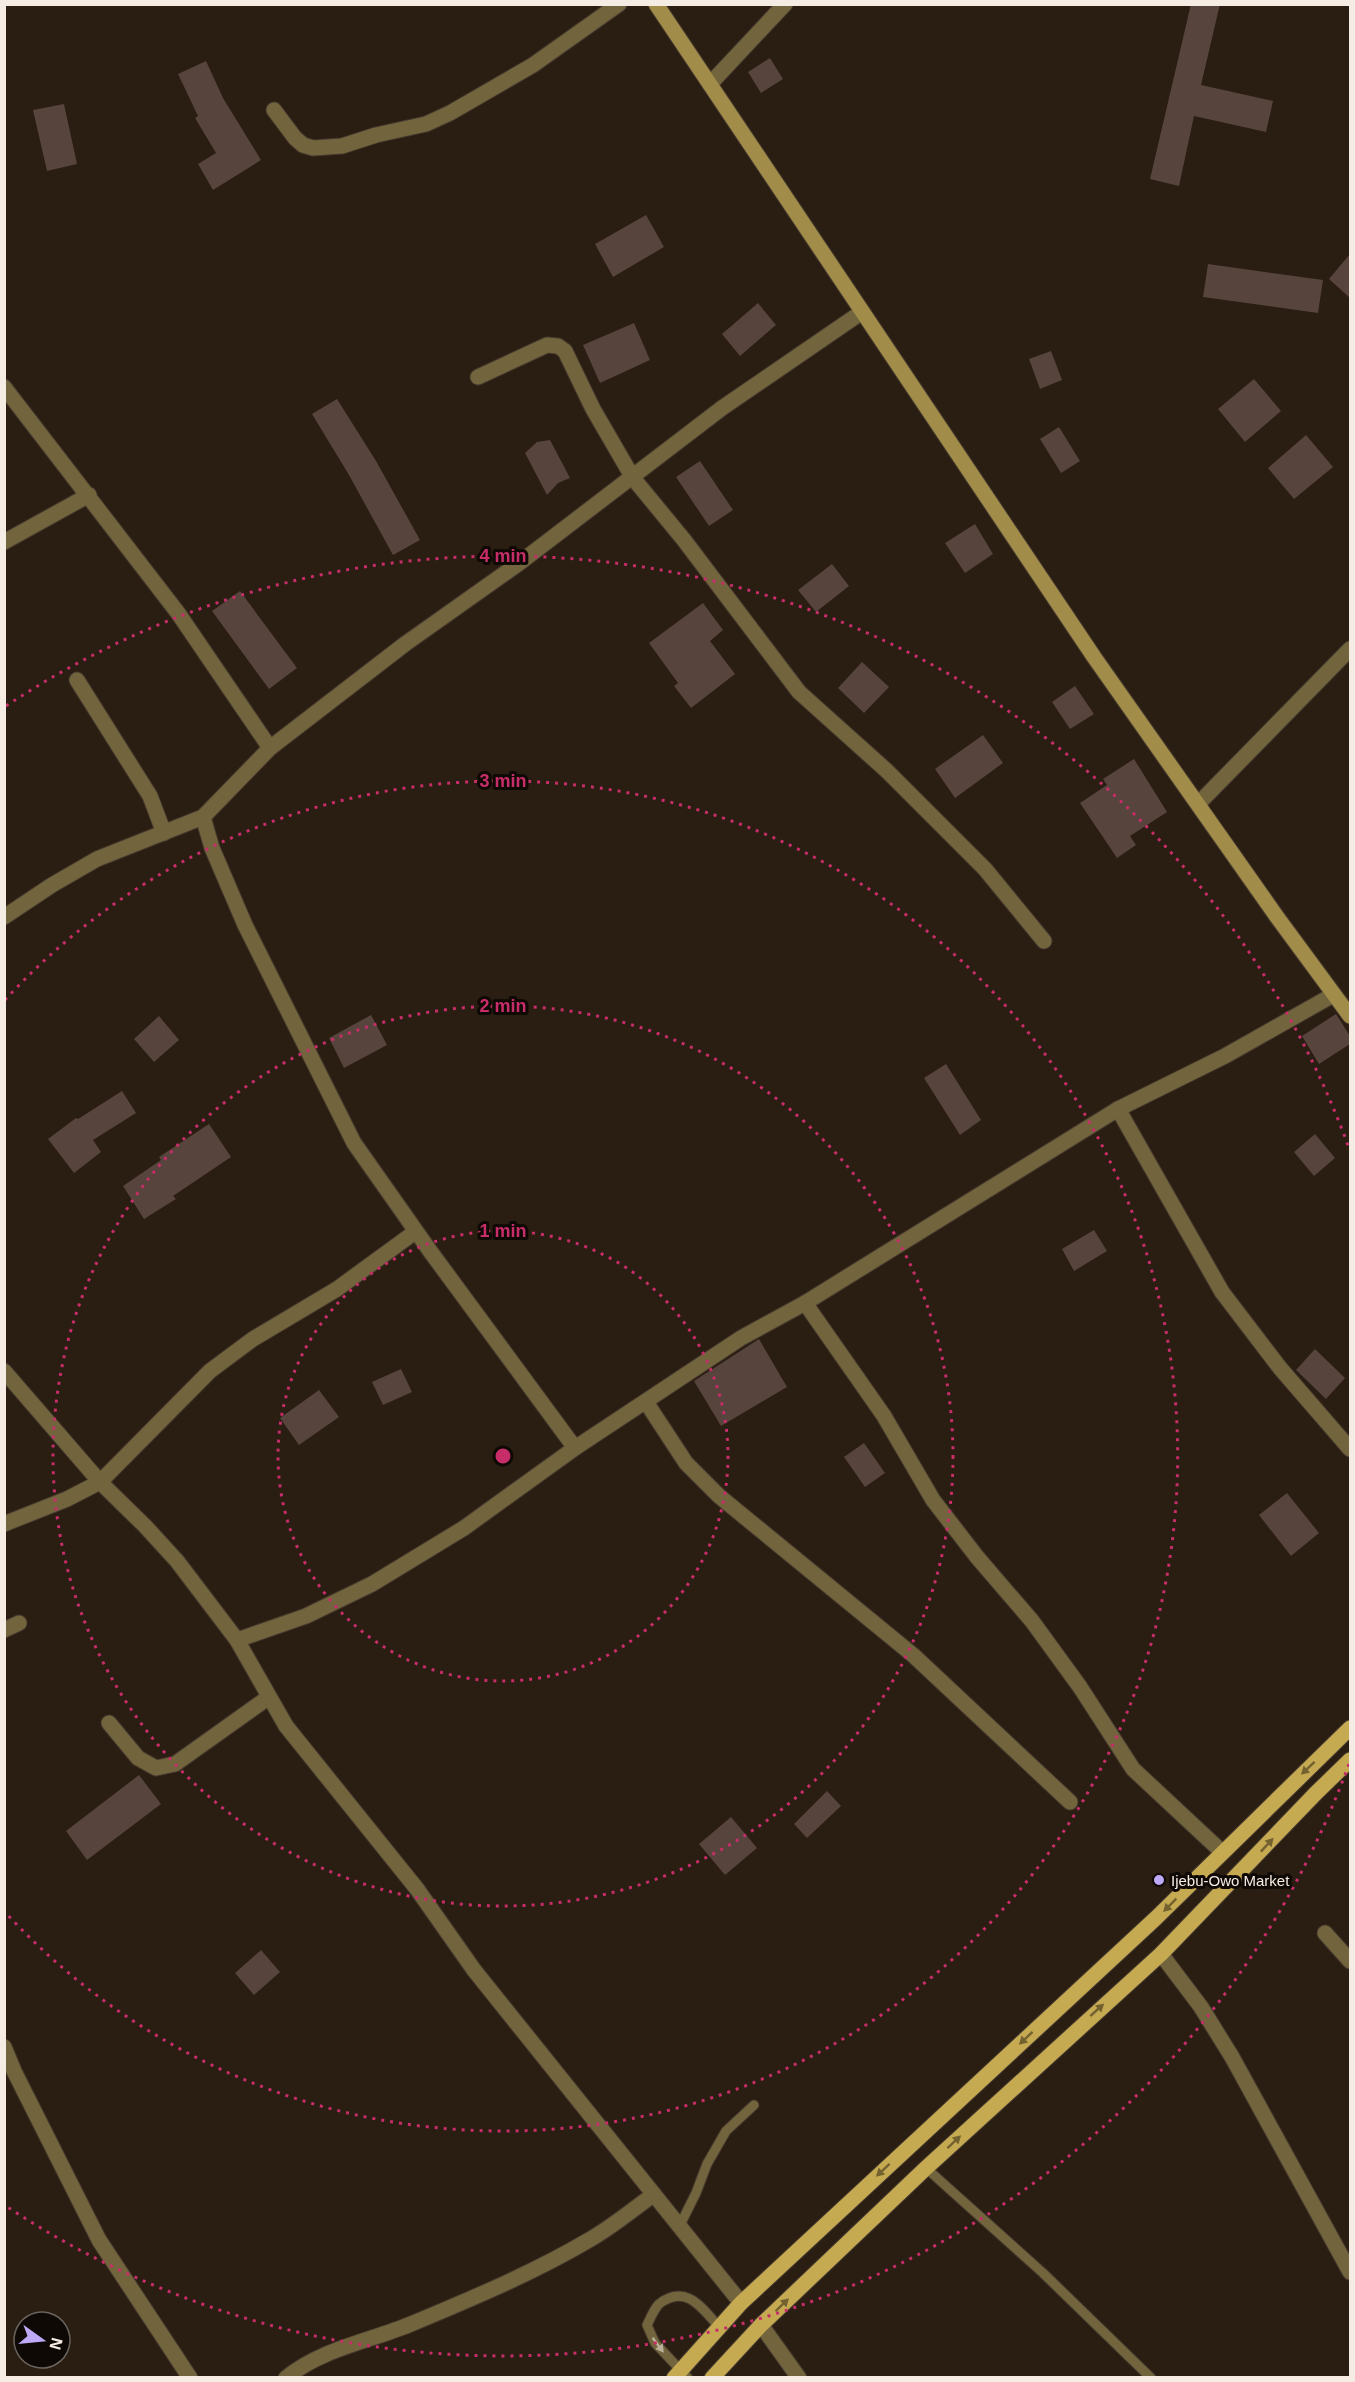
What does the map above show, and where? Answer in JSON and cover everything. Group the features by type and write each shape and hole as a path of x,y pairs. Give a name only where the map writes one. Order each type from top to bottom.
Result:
{"main road":[{"path":"681,2375 741,2303 1156,1918 1350,1728"},
{"path":"712,2378 761,2325 926,2168 1161,1954 1350,1760"}],"street":[{"path":"274,110 303,146 313,148 342,146 383,133 426,124 450,113 533,65 619,4"},
{"path":"656,4 1088,647 1333,995 1349,1010"},
{"path":"710,84 785,4"},
{"path":"4,917 97,859 203,817 270,748 405,644 518,564 722,408 862,312"},
{"path":"478,376 547,345 558,346 565,351 593,410 633,478 684,540 799,692 887,771 985,869 1044,941"},
{"path":"4,387 178,613 270,748"},
{"path":"4,542 89,495"},
{"path":"1198,804 1350,649"},
{"path":"77,680 150,796 164,833"},
{"path":"203,817 212,848 245,924 354,1143 416,1232 575,1448"},
{"path":"237,1640 306,1616 372,1584 464,1528 575,1448 741,1338 805,1303 1118,1109 1225,1056 1333,995"},
{"path":"1118,1109 1222,1292 1280,1368 1350,1449"},
{"path":"4,1524 67,1499 100,1482 210,1371 253,1339 337,1289 416,1232"},
{"path":"805,1303 884,1416 933,1500 977,1557 1032,1621 1080,1687 1133,1769 1222,1852"},
{"path":"4,1371 100,1482 146,1526 177,1561 237,1640 286,1726 417,1889 474,1970 653,2195 680,2224 741,2303"},
{"path":"646,1402 686,1463 719,1496 913,1655 1070,1802"},
{"path":"4,1630 19,1623"},
{"path":"109,1723 138,1758 156,1768 175,1764 269,1697"},
{"path":"1325,1933 1350,1961"},
{"path":"1161,1954 1201,2007 1345,2247 1350,2272"},
{"path":"4,2047 14,2072 99,2240 190,2378"},
{"path":"286,2378 297,2368 348,2346 409,2325 512,2280 590,2240 653,2195"},
{"path":"761,2325 799,2378"}],"lane":[{"path":"680,2224 696,2193 707,2164 726,2130 754,2105"},
{"path":"926,2168 1043,2272 1151,2378"},
{"path":"681,2375 655,2343 647,2325 658,2305 679,2295 690,2298 719,2327"}],"building":[{"path":"1191,4 1220,4 1201,85 1273,101 1266,132 1194,116 1179,186 1150,179"},
{"path":"770,58 783,79 761,93 748,72"},
{"path":"206,61 223,98 261,160 213,190 198,164 216,153 195,118 198,116 178,74"},
{"path":"64,104 77,164 47,171 33,110"},
{"path":"646,215 664,247 613,277 595,244"},
{"path":"1350,254 1350,298 1329,279"},
{"path":"1208,264 1323,280 1318,313 1203,297"},
{"path":"758,303 776,325 740,356 722,334"},
{"path":"634,323 650,360 600,383 583,345"},
{"path":"1051,351 1062,380 1040,389 1029,359"},
{"path":"1254,379 1281,411 1245,442 1218,409"},
{"path":"337,399 376,461 420,540 393,555 312,414"},
{"path":"1059,427 1080,461 1061,473 1040,439"},
{"path":"1306,435 1333,467 1294,499 1268,468"},
{"path":"550,440 570,478 558,483 547,495 525,453 537,442"},
{"path":"700,461 733,510 709,526 676,477"},
{"path":"975,524 993,554 965,573 945,543"},
{"path":"832,564 849,586 816,612 798,590"},
{"path":"240,591 297,668 269,689 212,611"},
{"path":"703,603 723,630 710,641 735,674 691,708 674,686 678,683 649,643"},
{"path":"862,662 889,687 864,713 838,688"},
{"path":"1075,686 1094,714 1070,729 1052,702"},
{"path":"983,735 1003,763 955,798 935,769"},
{"path":"1134,759 1167,812 1130,836 1136,845 1117,858 1080,803 1107,785 1103,779"},
{"path":"1336,1014 1350,1036 1350,1044 1319,1064 1302,1036"},
{"path":"371,1015 387,1045 344,1068 329,1038"},
{"path":"159,1016 179,1040 154,1062 134,1039"},
{"path":"946,1064 981,1120 960,1135 924,1078"},
{"path":"122,1091 136,1113 93,1140 101,1152 74,1173 48,1139 76,1118 78,1119"},
{"path":"209,1124 231,1157 173,1196 176,1199 144,1219 123,1186 161,1160 159,1157"},
{"path":"1315,1134 1335,1158 1314,1176 1294,1152"},
{"path":"1094,1230 1107,1251 1074,1271 1062,1249"},
{"path":"759,1339 787,1387 721,1426 694,1381"},
{"path":"1315,1349 1345,1378 1326,1399 1296,1370"},
{"path":"401,1369 412,1392 383,1405 372,1382"},
{"path":"319,1390 339,1417 299,1445 280,1418"},
{"path":"864,1443 885,1473 865,1487 844,1457"},
{"path":"1287,1493 1319,1533 1291,1556 1259,1515"},
{"path":"139,1775 161,1804 87,1860 66,1831"},
{"path":"827,1791 841,1806 807,1838 794,1824"},
{"path":"731,1817 757,1848 725,1875 699,1844"},
{"path":"261,1950 280,1972 254,1995 235,1973"}],"place":[{"name":"Ijebu-Owo Market","path":"1159,1880"}]}
